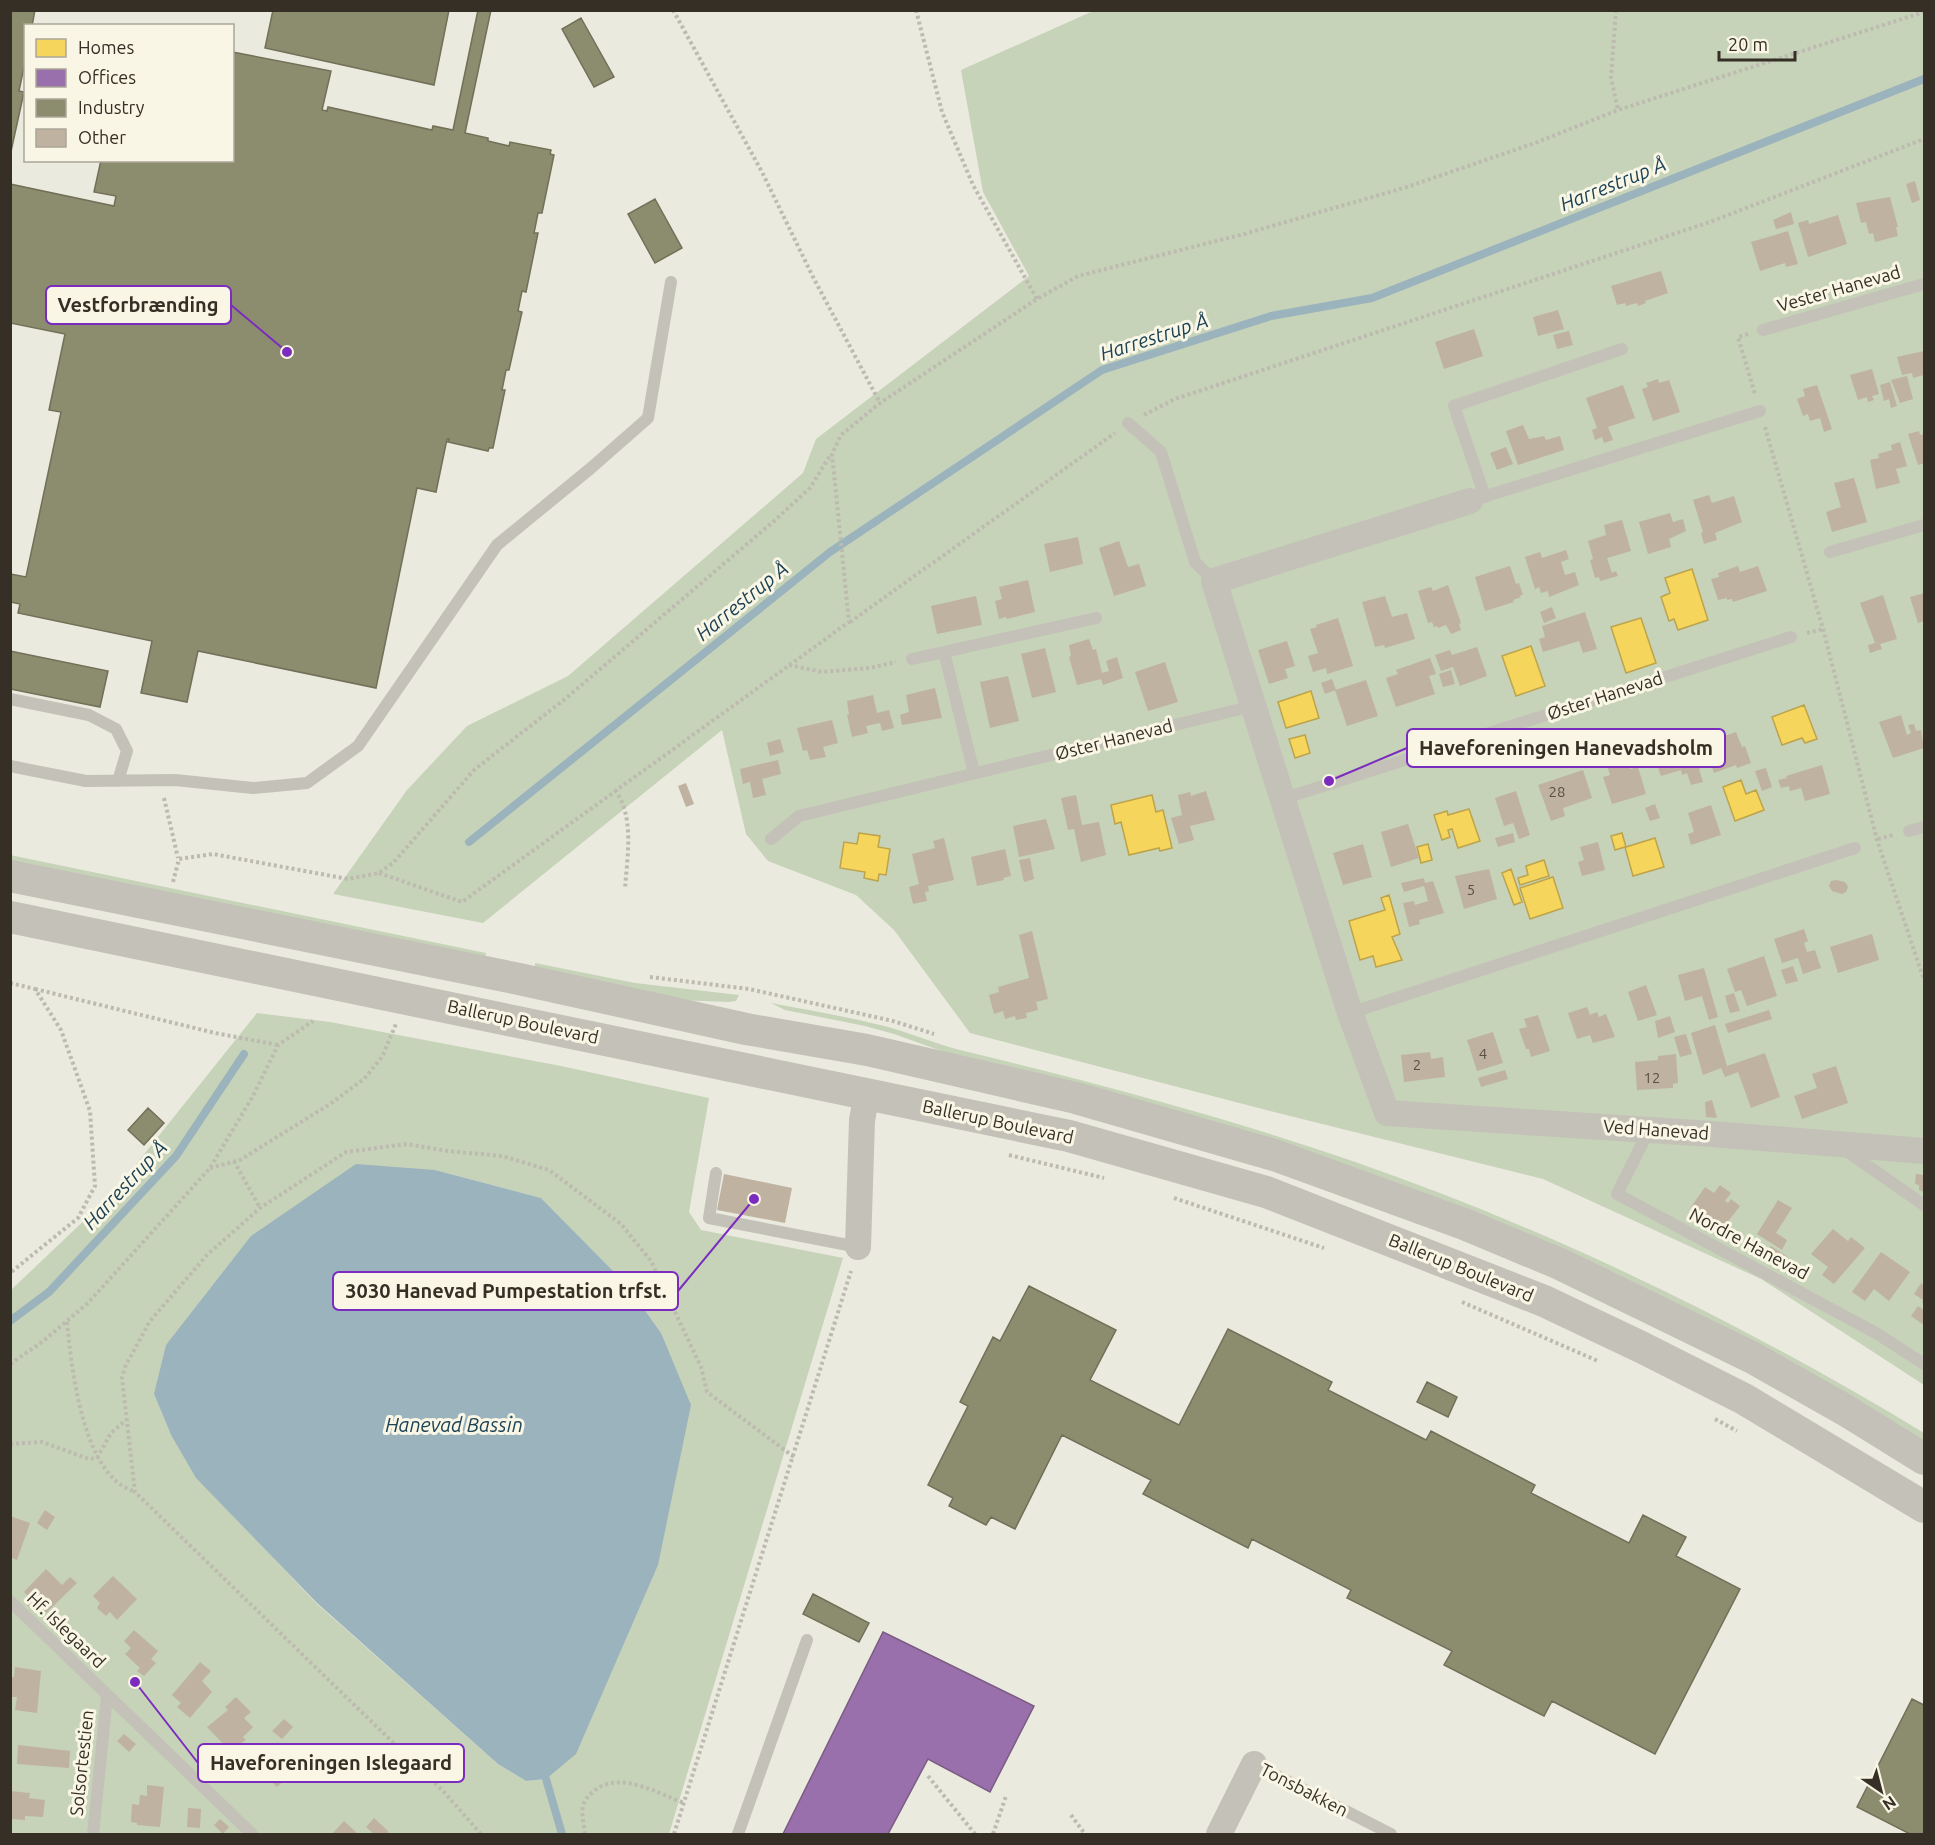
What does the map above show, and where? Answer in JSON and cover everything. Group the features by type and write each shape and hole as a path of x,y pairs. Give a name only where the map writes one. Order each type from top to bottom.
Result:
{"street":[{"path":"1350,1013 1214,581 1478,499"},
{"path":"10,876 519,979 746,1029 878,1052 1076,1098 1274,1155 1464,1224 1560,1264 1753,1358 1845,1410 1924,1459"},
{"name":"Ballerup Boulevard","path":"10,917 1069,1136 1266,1192 1544,1301 1641,1347 1744,1399 1924,1507"},
{"name":"Ved Hanevad","path":"1350,1013 1387,1113 1924,1151"},
{"path":"858,1247 862,1120 867,1094"},
{"name":"Tonsbakken","path":"1219,1834 1254,1764"}],"lane":[{"path":"10,766 86,781 160,780 253,788 307,783 358,746 497,545 648,418 671,282"},
{"name":"Vester Hanevad","path":"1763,330 1924,284"},
{"path":"1622,349 1454,406 1478,499 1760,411"},
{"path":"1128,423 1161,452 1195,562 1214,581"},
{"path":"1830,552 1924,525"},
{"path":"912,659 1096,618"},
{"name":"Øster Hanevad","path":"1282,799 1791,638"},
{"path":"944,652 974,773"},
{"path":"10,699 88,715 116,729 127,751 118,781"},
{"name":"Øster Hanevad","path":"771,839 799,816 1253,706"},
{"path":"1909,831 1924,827"},
{"path":"1350,1013 1855,848"},
{"name":"Nordre Hanevad","path":"1649,1130 1617,1194 1876,1333 1924,1364"},
{"path":"1836,1144 1924,1205"},
{"path":"716,1173 709,1218 858,1247"},
{"name":"Hf. Islegaard","path":"10,1600 252,1834"},
{"path":"738,1834 807,1640"},
{"name":"Solsortestien","path":"93,1834 107,1696"},
{"name":"Tonsbakken","path":"1254,1764 1391,1834"}],"path":[{"path":"673,10 762,172 813,277 880,403"},
{"path":"916,10 942,112 973,185 1037,299"},
{"path":"1616,10 1611,78 1618,110"},
{"path":"179,859 213,854 348,879 379,873 394,862 474,770 566,699 810,488 832,454 841,435 880,403 1037,299 1078,276 1244,234 1407,187 1535,143 1618,110 1924,12"},
{"path":"379,873 462,902 1128,423 1175,399 1710,222 1924,139"},
{"path":"1737,337 1823,629 1877,840 1924,980"},
{"path":"832,454 849,622"},
{"path":"789,665 822,672 870,668 912,659"},
{"path":"160,780 179,859 173,882"},
{"path":"615,790 621,798 628,824 625,890"},
{"path":"1855,848 1909,831"},
{"path":"10,983 215,1033 278,1045"},
{"path":"10,1273 78,1218 95,1186 90,1111 61,1030 35,989"},
{"path":"210,1168 240,1160 330,1104 364,1079 382,1057 392,1036 403,997"},
{"path":"10,1364 42,1342 88,1303 210,1168 253,1096 278,1045 313,1021"},
{"path":"135,1492 122,1378 125,1367 150,1321 207,1255 260,1208 346,1152 407,1144 448,1151 502,1156 549,1170 621,1224 651,1261 701,1367 707,1392 794,1457"},
{"path":"1001,1153 1105,1178"},
{"path":"234,1161 260,1208"},
{"path":"1173,1198 1330,1250"},
{"path":"674,1834 858,1247"},
{"path":"1456,1300 1606,1365"},
{"path":"66,1321 70,1362 84,1420 97,1458 115,1481 135,1492 444,1791 481,1834"},
{"path":"1712,1418 1744,1434"},
{"path":"97,1458 111,1433 127,1419"},
{"path":"10,1444 42,1442 89,1459 97,1458"},
{"path":"928,1776 975,1834"},
{"path":"585,1834 582,1808 587,1797 599,1787 611,1782 628,1783 684,1803"},
{"path":"993,1834 1006,1796"},
{"path":"1071,1815 1085,1834"}],"green space":[{"path":"1093,11 1924,11 1924,1385 1761,1279 1543,1179 970,1033 894,930 856,895 768,861 746,834 722,730 483,923 333,894 407,790 467,726 568,676 803,473 816,439 1029,276 983,192 961,70"},
{"path":"10,855 486,953 485,960 11,862"},
{"path":"535,963 635,983 739,995 736,1001 729,1002 677,1000 535,971"},
{"path":"771,1003 880,1025 953,1048 1204,1114 1323,1151 1440,1193 1565,1245 1688,1302 1807,1365 1924,1433 1924,1441 1737,1337 894,1034 785,1010"},
{"path":"257,1013 330,1022 561,1066 709,1098 689,1212 701,1230 843,1258 669,1834 11,1834 11,1290 113,1193","holes":["435,1170 541,1198 627,1285 661,1333 546,1779 526,1781 498,1764 316,1603 197,1478 171,1435 154,1394"]}],"water":[{"name":"Hanevad Bassin","path":"356,1164 435,1170 541,1198 627,1285 661,1333 691,1405 658,1565 576,1754 546,1779 526,1781 498,1764 317,1603 196,1478 171,1435 154,1394 166,1345 251,1236"}],"building: Homes":[{"path":"1692,569 1708,620 1678,630 1674,619 1669,621 1661,597 1670,593 1665,578"},
{"path":"1641,618 1656,663 1626,673 1611,627"},
{"path":"1531,646 1545,686 1516,696 1502,656"},
{"path":"1311,691 1319,718 1286,728 1278,702"},
{"path":"1804,705 1817,739 1805,743 1802,738 1782,745 1772,717"},
{"path":"1305,735 1310,753 1295,758 1289,739"},
{"path":"1741,780 1746,794 1756,790 1764,810 1735,821 1723,787"},
{"path":"1152,795 1156,812 1163,810 1172,848 1160,851 1159,848 1129,855 1121,822 1115,824 1111,805"},
{"path":"1469,809 1480,841 1458,848 1452,829 1448,830 1450,837 1442,840 1434,815 1447,811 1448,815"},
{"path":"859,833 880,836 878,847 890,849 886,875 879,874 878,881 864,878 865,872 840,868 844,842 857,844"},
{"path":"1622,833 1626,847 1655,838 1664,867 1633,876 1625,847 1615,850 1611,836"},
{"path":"1428,844 1432,860 1421,863 1417,847"},
{"path":"1544,860 1549,876 1520,885 1518,878 1528,875 1526,866"},
{"path":"1511,869 1522,902 1514,905 1502,873"},
{"path":"1553,877 1563,908 1530,919 1520,888"},
{"path":"1389,895 1400,934 1392,937 1402,960 1376,967 1373,956 1360,960 1349,921 1385,910 1381,898"}],"building: Offices":[{"path":"883,1632 1034,1706 990,1792 928,1759 888,1834 783,1834"}],"building: Industry":[{"path":"10,10 35,10 32,24 24,24 24,67 19,91 24,92 10,156"},
{"path":"273,10 449,10 434,85 265,48"},
{"path":"478,10 491,10 465,133 509,146 510,142 551,150 550,154 554,155 542,213 538,213 534,233 538,233 526,292 522,291 518,311 522,312 509,370 506,370 502,390 505,390 493,448 489,448 488,451 448,442 449,439 447,439 436,492 417,488 376,688 198,651 187,702 141,693 152,641 18,613 20,604 10,602 10,574 26,577 61,412 49,410 65,334 10,323 10,184 114,206 116,196 94,192 101,162 234,162 234,52 331,71 322,110 327,111 328,107 432,130 433,126 453,130"},
{"path":"581,18 614,77 594,87 562,29"},
{"path":"655,199 682,248 655,263 628,214"},
{"path":"10,651 108,671 100,707 10,689"},
{"path":"148,1108 164,1123 144,1145 128,1130"},
{"path":"1029,1286 1116,1330 1090,1380 1179,1425 1228,1329 1332,1382 1328,1390 1426,1440 1431,1431 1535,1485 1531,1493 1629,1543 1643,1515 1686,1537 1676,1556 1740,1589 1655,1754 1552,1701 1544,1716 1444,1665 1452,1651 1347,1598 1351,1590 1252,1539 1248,1548 1143,1494 1151,1480 1062,1435 1015,1529 991,1517 986,1525 949,1506 953,1498 928,1485 968,1406 960,1402 993,1337 1000,1341"},
{"path":"1427,1382 1457,1397 1448,1417 1417,1402"},
{"path":"813,1594 869,1623 859,1642 803,1614"},
{"path":"1912,1699 1924,1705 1924,1834 1910,1834 1857,1807"}],"building: Other":[{"path":"1915,181 1920,200 1912,203 1906,184"},
{"path":"1890,197 1898,227 1896,227 1898,236 1875,242 1873,233 1869,234 1866,222 1861,223 1856,203"},
{"path":"1791,212 1794,224 1776,229 1773,220"},
{"path":"1838,215 1847,244 1808,257 1798,223 1808,220 1809,224"},
{"path":"1788,231 1798,264 1786,267 1785,263 1760,271 1751,242"},
{"path":"1661,271 1668,293 1645,301 1646,303 1638,306 1637,303 1626,306 1625,303 1617,305 1611,286"},
{"path":"1558,310 1564,329 1538,336 1533,317"},
{"path":"1474,329 1483,356 1444,369 1435,342"},
{"path":"1569,331 1573,345 1557,349 1553,335"},
{"path":"1924,351 1924,375 1913,378 1912,373 1902,375 1897,357"},
{"path":"1872,369 1879,394 1872,396 1874,400 1868,402 1867,397 1858,400 1850,375"},
{"path":"1907,376 1913,399 1900,403 1891,380"},
{"path":"1658,379 1659,383 1669,380 1680,412 1653,421 1642,389 1648,387 1646,383"},
{"path":"1890,382 1897,406 1891,408 1889,399 1884,401 1880,385"},
{"path":"1623,385 1635,418 1608,427 1613,440 1604,443 1602,437 1595,440 1592,430 1597,428 1586,398"},
{"path":"1817,385 1832,429 1824,432 1820,418 1810,421 1808,414 1803,416 1797,399 1805,396 1803,389"},
{"path":"1523,425 1529,439 1544,436 1546,440 1560,436 1564,450 1518,465 1506,431"},
{"path":"1919,431 1920,435 1924,434 1924,463 1918,465 1908,434"},
{"path":"1900,442 1907,466 1896,469 1900,483 1876,489 1870,460 1879,458 1878,454 1892,450 1891,445"},
{"path":"1506,447 1513,464 1497,470 1490,453"},
{"path":"1854,478 1867,522 1832,532 1826,512 1841,507 1834,483"},
{"path":"1709,495 1712,503 1734,496 1742,522 1715,533 1717,540 1704,544 1701,533 1703,532 1693,500"},
{"path":"1670,513 1673,522 1683,519 1686,531 1669,539 1671,547 1648,554 1639,522"},
{"path":"1622,520 1631,551 1607,558 1612,573 1616,571 1618,576 1600,581 1599,577 1595,578 1588,541 1606,535 1604,525"},
{"path":"1078,537 1083,564 1050,572 1044,544"},
{"path":"1119,541 1128,567 1139,564 1146,586 1114,596 1099,548"},
{"path":"1566,550 1569,559 1561,562 1565,575 1575,572 1579,585 1549,597 1548,591 1541,593 1539,587 1535,589 1525,557 1540,552 1542,558"},
{"path":"1510,566 1516,584 1519,583 1523,595 1513,600 1514,602 1485,611 1475,577"},
{"path":"1738,566 1740,572 1758,566 1767,591 1733,602 1732,599 1727,600 1727,598 1718,600 1711,579 1719,577 1718,573"},
{"path":"1028,580 1035,612 999,619 995,601 1002,599 999,587"},
{"path":"1448,585 1461,623 1459,624 1461,630 1451,634 1446,625 1438,628 1434,627 1432,622 1428,623 1418,591 1431,587 1433,591"},
{"path":"1924,593 1924,621 1918,623 1910,597"},
{"path":"1883,595 1897,639 1880,644 1882,649 1870,653 1868,645 1875,643 1860,603"},
{"path":"976,596 982,625 937,634 931,606"},
{"path":"1385,596 1392,617 1407,613 1415,639 1385,648 1384,645 1375,647 1362,602"},
{"path":"1552,607 1556,618 1544,623 1540,612"},
{"path":"1585,612 1597,649 1583,653 1579,641 1543,652 1539,639 1545,637 1542,626"},
{"path":"1338,618 1353,666 1327,674 1326,668 1313,672 1308,656 1318,653 1310,629"},
{"path":"1089,639 1093,650 1096,649 1102,673 1109,671 1106,661 1117,657 1123,678 1103,685 1101,679 1077,685 1069,657 1071,656 1069,645"},
{"path":"1287,641 1295,666 1285,669 1288,678 1269,684 1258,650"},
{"path":"1477,647 1487,676 1460,686 1453,667 1441,671 1435,655 1450,650 1452,655"},
{"path":"1045,648 1056,692 1032,698 1021,654"},
{"path":"1430,658 1436,674 1429,676 1435,694 1396,707 1386,678 1398,674 1396,670"},
{"path":"1165,662 1178,702 1148,711 1135,672"},
{"path":"1451,670 1455,684 1443,687 1439,674"},
{"path":"1008,676 1019,721 990,728 980,682"},
{"path":"1332,679 1336,690 1325,694 1321,683"},
{"path":"1366,680 1378,716 1347,726 1335,690"},
{"path":"935,688 942,718 902,725 900,715 909,712 906,695"},
{"path":"873,695 877,713 889,710 894,728 882,731 880,723 866,726 868,733 852,737 847,715 849,714 847,701"},
{"path":"1901,715 1907,735 1911,733 1908,725 1914,724 1916,731 1921,730 1924,748 1893,758 1879,722"},
{"path":"832,720 838,743 823,747 826,757 810,760 807,750 803,751 797,728"},
{"path":"1720,728 1724,736 1736,732 1742,747 1745,746 1751,763 1737,768 1736,765 1714,773 1709,758 1716,755 1707,733"},
{"path":"1690,734 1703,782 1691,785 1687,773 1682,775 1681,770 1661,776 1651,747"},
{"path":"780,739 784,752 770,756 767,743"},
{"path":"1626,759 1630,769 1638,767 1646,794 1612,804 1603,777 1610,775 1607,765"},
{"path":"778,760 781,774 762,779 766,795 753,798 750,782 743,784 740,769"},
{"path":"1822,765 1830,794 1805,801 1801,788 1790,791 1789,786 1781,788 1778,780"},
{"path":"1766,768 1772,787 1762,791 1755,771"},
{"path":"1583,770 1592,798 1563,808 1565,816 1551,821 1538,785"},
{"path":"686,783 694,804 686,807 678,786"},
{"path":"1206,791 1215,820 1190,826 1194,840 1179,844 1171,818 1182,815 1178,795 1190,792 1191,796"},
{"path":"1516,791 1530,835 1519,839 1513,823 1504,826 1495,798"},
{"path":"1076,795 1082,825 1099,822 1106,855 1081,862 1074,829 1068,830 1061,798"},
{"path":"1655,804 1660,818 1650,821 1645,808"},
{"path":"1711,805 1721,835 1691,845 1688,834 1694,832 1688,813"},
{"path":"1046,819 1055,849 1019,857 1013,826"},
{"path":"1408,824 1419,858 1391,867 1381,832"},
{"path":"1513,833 1515,842 1498,847 1495,838"},
{"path":"944,838 954,880 928,886 929,891 925,892 927,901 913,904 909,887 919,884 912,854 935,848 933,841"},
{"path":"1598,842 1605,870 1582,876 1578,862 1584,860 1580,847"},
{"path":"1363,844 1372,877 1343,885 1333,853"},
{"path":"1005,849 1011,876 1003,878 1004,880 977,886 971,857"},
{"path":"1030,858 1034,879 1024,882 1019,860"},
{"path":"1489,869 1497,899 1464,909 1455,876"},
{"path":"1424,878 1425,883 1433,881 1444,913 1419,920 1420,924 1409,927 1403,903 1414,901 1415,905 1428,901 1424,886 1404,892 1401,883"},
{"path":"1831,881 1845,882 1848,887 1846,892 1842,894 1832,891 1829,886"},
{"path":"1804,929 1808,941 1804,943 1807,952 1815,950 1821,968 1803,974 1798,958 1782,963 1774,939"},
{"path":"1032,931 1048,999 1036,1002 1038,1010 1026,1013 1027,1018 1016,1020 1015,1016 1005,1019 1003,1011 994,1014 989,995 999,992 998,987 1029,978 1019,935"},
{"path":"1872,934 1879,960 1838,973 1830,947"},
{"path":"1764,956 1777,996 1747,1006 1741,990 1735,992 1727,969"},
{"path":"1793,966 1798,981 1786,984 1781,970"},
{"path":"1704,968 1718,1017 1709,1020 1702,996 1685,1001 1678,975"},
{"path":"1646,985 1657,1015 1638,1021 1628,992"},
{"path":"1734,993 1740,1011 1730,1013 1725,996"},
{"path":"1587,1007 1590,1015 1597,1012 1599,1017 1606,1014 1615,1037 1593,1043 1590,1035 1577,1039 1568,1013"},
{"path":"1769,1010 1772,1019 1728,1033 1725,1024"},
{"path":"1538,1015 1550,1051 1531,1057 1519,1029 1527,1027 1524,1019"},
{"path":"1670,1016 1675,1032 1658,1038 1655,1021"},
{"path":"1715,1025 1727,1066 1765,1053 1780,1097 1751,1108 1738,1072 1725,1077 1721,1068 1703,1075 1691,1033"},
{"path":"1493,1032 1503,1063 1477,1071 1467,1040"},
{"path":"1686,1034 1692,1054 1680,1057 1674,1037"},
{"path":"1430,1052 1431,1059 1443,1057 1445,1077 1404,1082 1401,1055"},
{"path":"1676,1054 1678,1083 1673,1084 1673,1088 1637,1090 1635,1062 1658,1060 1658,1056"},
{"path":"1836,1066 1848,1103 1802,1119 1794,1096 1817,1088 1812,1074"},
{"path":"1505,1070 1508,1079 1481,1087 1478,1078"},
{"path":"1712,1100 1717,1118 1706,1117 1705,1102"},
{"path":"724,1174 792,1188 785,1223 717,1210"},
{"path":"1916,1174 1924,1175 1924,1192 1919,1190 1919,1185 1915,1184"},
{"path":"1720,1185 1731,1193 1725,1201 1728,1203 1731,1199 1740,1206 1723,1228 1691,1207 1705,1187 1714,1193"},
{"path":"1778,1200 1792,1208 1776,1233 1787,1240 1782,1250 1757,1234"},
{"path":"1833,1229 1848,1241 1851,1237 1865,1248 1834,1284 1822,1275 1828,1267 1811,1254"},
{"path":"1771,1246 1788,1257 1783,1265 1766,1253"},
{"path":"1881,1252 1910,1272 1889,1301 1874,1289 1865,1301 1852,1292"},
{"path":"1921,1283 1924,1286 1924,1304 1923,1300 1914,1294"},
{"path":"1918,1306 1924,1310 1924,1325 1911,1316"},
{"path":"45,1510 55,1517 47,1530 37,1523"},
{"path":"10,1516 30,1523 17,1560 10,1557"},
{"path":"46,1569 62,1585 70,1577 77,1583 46,1613 36,1604 31,1609 25,1603 30,1598 24,1592"},
{"path":"113,1576 137,1599 117,1620 110,1612 106,1616 97,1608 100,1603 93,1596"},
{"path":"134,1630 158,1651 151,1659 156,1663 144,1676 137,1671 140,1668 125,1654 131,1648 124,1641"},
{"path":"200,1662 211,1671 202,1681 212,1692 190,1718 177,1707 181,1703 172,1695"},
{"path":"15,1667 41,1671 37,1713 15,1710 17,1697 10,1697"},
{"path":"236,1697 251,1712 244,1718 253,1727 243,1737 246,1740 233,1749 237,1754 231,1759 225,1753 229,1750 207,1727 228,1710 225,1707"},
{"path":"284,1719 293,1727 282,1739 272,1731"},
{"path":"124,1734 136,1744 129,1752 117,1741"},
{"path":"275,1744 291,1758 287,1762 295,1770 277,1787 253,1764 269,1746 271,1748"},
{"path":"18,1745 70,1751 69,1768 17,1764"},
{"path":"147,1785 164,1787 160,1827 137,1825 131,1822 132,1804 139,1805 140,1795 147,1796"},
{"path":"10,1791 30,1793 29,1798 45,1800 43,1817 25,1816 25,1820 10,1819"},
{"path":"188,1808 201,1809 200,1828 187,1827"},
{"path":"374,1818 389,1832 387,1834 374,1834 366,1827"},
{"path":"220,1819 229,1827 223,1834 214,1825"},
{"path":"344,1821 358,1834 332,1834"}],"waterway":[{"name":"Harrestrup Å","path":"469,842 830,552 1102,370 1271,316 1372,298 1924,79"},
{"name":"Harrestrup Å","path":"10,1321 49,1292 176,1156 244,1054"},
{"path":"546,1779 562,1834"}],"place":[{"name":"Vestforbrænding","path":"287,352"},
{"name":"Haveforeningen Hanevadsholm","path":"1329,781"},
{"name":"3030 Hanevad Pumpestation trfst.","path":"754,1199"},
{"name":"Haveforeningen Islegaard","path":"135,1682"}]}
